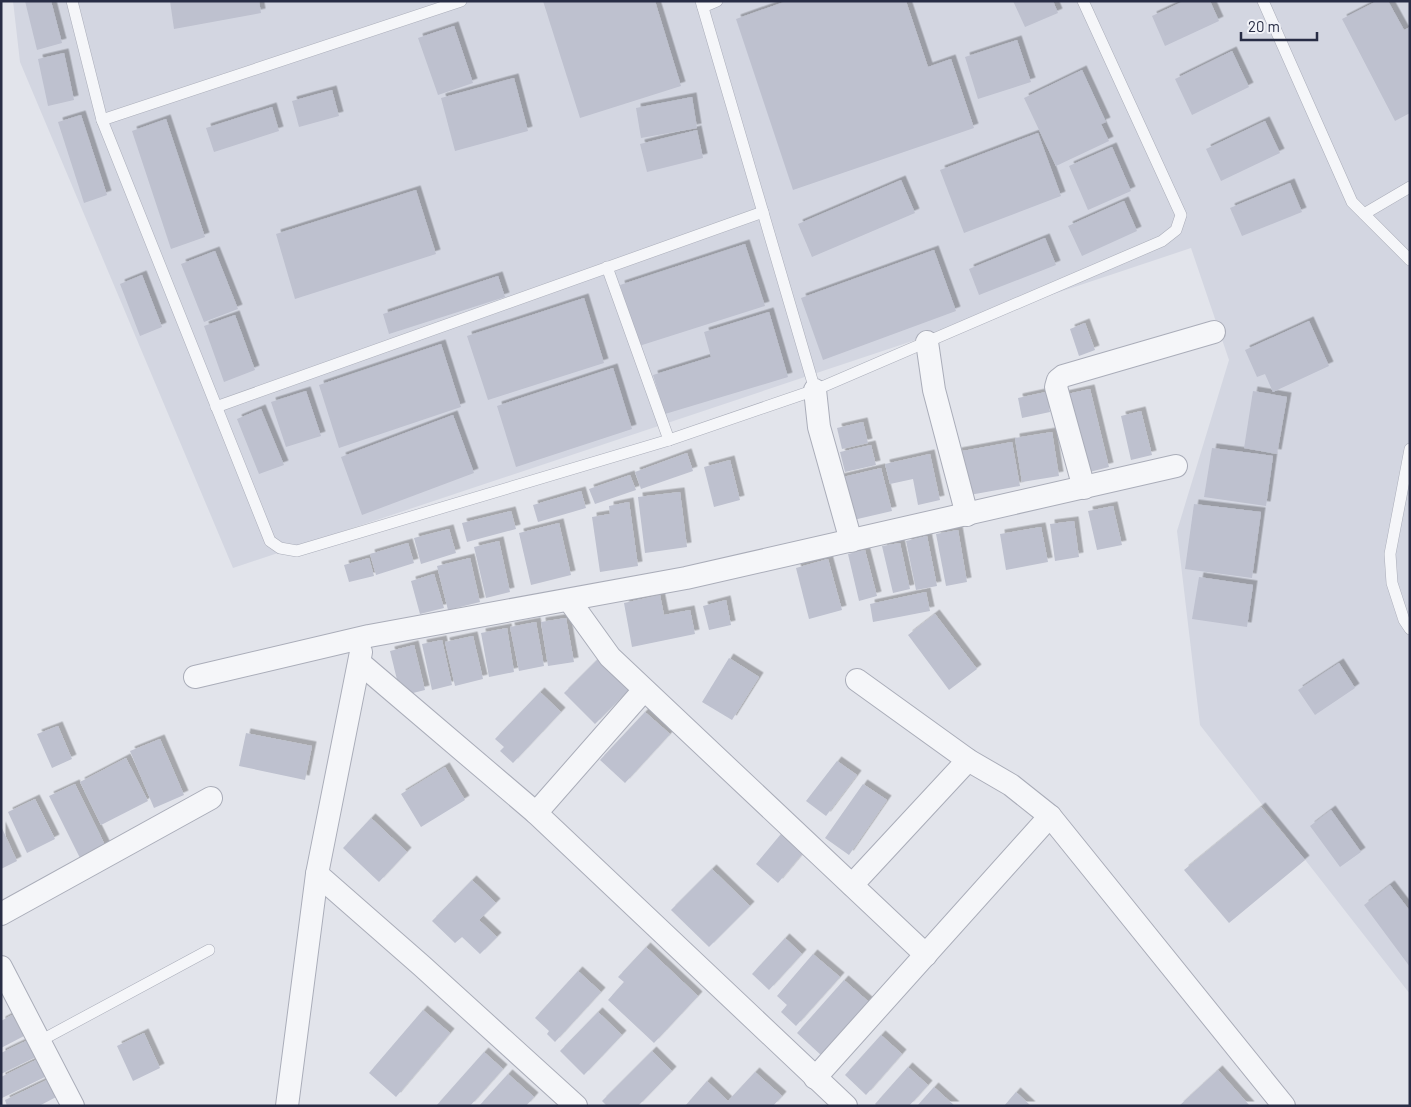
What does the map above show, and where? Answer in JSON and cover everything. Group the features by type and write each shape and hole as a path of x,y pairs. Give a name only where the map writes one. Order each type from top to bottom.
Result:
{"street":[{"path":"1084,488 1056,387 1058,380 1063,376 1214,332"},
{"path":"927,342 934,390 967,515"},
{"path":"815,390 818,428 851,541"},
{"path":"195,678 362,638 686,578 1176,466"},
{"path":"569,600 610,657 926,955"},
{"path":"287,1106 317,874 360,663 362,638"},
{"path":"360,663 536,813 846,1106"},
{"path":"857,680 968,760 1011,785 1050,816 1284,1106"},
{"path":"536,813 644,690"},
{"path":"852,885 968,760"},
{"path":"1,914 211,798"},
{"path":"815,1078 1050,816"},
{"path":"317,874 576,1106"},
{"path":"1,967 73,1106"}],"lane":[{"path":"72,1 102,120 270,541 280,548 297,551 670,440 815,390 1162,241 1176,230 1181,215 1083,1"},
{"path":"102,120 461,1"},
{"path":"717,1 702,4 815,390"},
{"path":"1262,1 1352,202 1410,260"},
{"path":"1364,214 1410,187"},
{"path":"216,407 763,212"},
{"path":"607,268 670,440"},
{"path":"1410,449 1390,554 1392,584 1404,620 1410,630"},
{"path":"40,1041 209,950"}],"shaded area":[{"path":"13,1 1410,1 1410,994 1200,725 1177,531 1229,360 1191,248 233,568 20,62"}],"building":[{"path":"25,1 51,1 62,43 37,50"},
{"path":"170,1 259,1 261,13 174,29"},
{"path":"543,1 655,1 681,86 580,118"},
{"path":"787,1 906,1 928,67 951,59 974,128 793,190 736,19"},
{"path":"1013,1 1053,1 1058,13 1025,27"},
{"path":"1184,1 1210,1 1219,21 1165,46 1152,16"},
{"path":"1377,1 1388,1 1404,30 1410,27 1410,113 1395,121 1342,19"},
{"path":"454,26 473,83 438,95 418,38"},
{"path":"1017,40 1031,82 978,99 965,57"},
{"path":"1232,51 1249,87 1192,115 1175,79"},
{"path":"64,53 74,100 48,106 38,59"},
{"path":"1082,70 1106,122 1101,124 1109,141 1056,166 1024,98"},
{"path":"514,78 528,131 455,151 441,98"},
{"path":"332,90 339,116 299,127 292,101"},
{"path":"692,97 697,128 641,138 636,108"},
{"path":"272,107 279,131 214,152 206,128"},
{"path":"81,115 107,195 84,203 58,122"},
{"path":"166,119 205,237 171,249 132,131"},
{"path":"1265,121 1280,153 1221,181 1206,149"},
{"path":"697,130 703,158 647,172 640,144"},
{"path":"1038,133 1061,196 964,233 940,170"},
{"path":"1112,147 1131,191 1088,210 1069,166"},
{"path":"901,180 915,213 812,257 798,224"},
{"path":"1290,183 1302,212 1242,236 1230,208"},
{"path":"416,190 436,254 295,299 276,234"},
{"path":"1124,201 1137,231 1082,256 1068,226"},
{"path":"1045,238 1056,265 979,295 969,269"},
{"path":"745,244 765,306 639,346 620,285"},
{"path":"934,250 956,311 823,360 801,298"},
{"path":"215,251 238,309 204,322 181,264"},
{"path":"142,275 162,327 140,336 120,284"},
{"path":"498,276 505,297 389,334 383,314"},
{"path":"584,298 604,363 488,400 467,336"},
{"path":"769,312 788,377 665,414 653,375 711,357 704,332"},
{"path":"235,315 255,370 224,382 204,326"},
{"path":"1309,321 1329,366 1273,392 1265,374 1257,377 1245,350"},
{"path":"1085,323 1095,350 1079,356 1070,329"},
{"path":"441,344 461,407 339,448 319,385"},
{"path":"613,368 632,429 516,467 497,406"},
{"path":"1090,389 1109,467 1082,474 1063,395"},
{"path":"306,391 321,436 286,447 271,402"},
{"path":"1253,391 1287,397 1277,454 1244,448"},
{"path":"1046,392 1050,412 1022,418 1018,398"},
{"path":"261,409 284,465 259,474 237,419"},
{"path":"1141,411 1152,455 1131,460 1121,416"},
{"path":"453,415 474,473 362,515 341,457"},
{"path":"863,422 868,443 842,449 837,428"},
{"path":"1052,432 1059,476 1022,482 1015,438"},
{"path":"1012,442 1020,486 964,496 957,452"},
{"path":"871,445 876,465 845,472 840,452"},
{"path":"1212,448 1273,456 1266,506 1204,497"},
{"path":"687,453 693,471 641,489 635,472"},
{"path":"930,454 940,500 918,505 913,479 890,484 885,464"},
{"path":"730,460 740,500 714,507 704,467"},
{"path":"881,468 892,511 849,521 839,478"},
{"path":"630,475 636,490 595,504 589,489"},
{"path":"581,491 586,508 538,522 533,505"},
{"path":"680,492 687,547 645,553 638,497"},
{"path":"629,502 638,566 600,572 592,517 610,514 609,506"},
{"path":"1194,504 1261,512 1252,578 1185,569"},
{"path":"1113,506 1122,545 1097,550 1088,511"},
{"path":"511,511 516,529 467,542 462,523"},
{"path":"1074,521 1079,557 1055,561 1050,524"},
{"path":"559,523 571,575 531,585 519,533"},
{"path":"1041,527 1048,562 1006,570 1000,534"},
{"path":"449,529 456,553 421,564 414,538"},
{"path":"958,530 967,582 946,586 936,534"},
{"path":"927,536 937,586 916,590 906,541"},
{"path":"499,541 510,592 486,598 474,547"},
{"path":"408,543 414,563 376,575 370,554"},
{"path":"900,543 910,589 893,593 882,546"},
{"path":"865,550 877,596 859,601 848,554"},
{"path":"369,558 374,576 349,582 344,565"},
{"path":"470,558 480,602 448,610 437,566"},
{"path":"828,559 842,610 809,619 796,568"},
{"path":"434,574 444,608 420,614 411,581"},
{"path":"1199,577 1253,585 1247,627 1192,619"},
{"path":"926,592 930,611 873,622 870,604"},
{"path":"660,595 664,615 690,610 695,634 632,647 624,603"},
{"path":"726,600 731,625 709,630 703,606"},
{"path":"935,614 977,669 949,690 908,635"},
{"path":"566,618 574,662 548,666 541,622"},
{"path":"536,622 544,666 519,671 510,627"},
{"path":"507,628 514,672 489,677 481,633"},
{"path":"473,636 483,679 455,686 445,642"},
{"path":"442,640 452,685 432,690 422,644"},
{"path":"414,645 425,690 401,696 390,651"},
{"path":"600,657 635,684 595,724 564,693"},
{"path":"729,658 759,677 732,720 702,702"},
{"path":"1339,663 1355,688 1315,715 1298,690"},
{"path":"540,692 561,712 513,763 500,751 504,747 495,739"},
{"path":"645,712 670,734 625,783 600,760"},
{"path":"58,726 72,759 52,768 37,734"},
{"path":"246,733 312,746 305,780 239,766"},
{"path":"160,739 184,795 154,808 130,751"},
{"path":"126,758 148,801 101,825 80,782"},
{"path":"837,761 857,775 826,816 806,801"},
{"path":"445,767 465,800 421,827 401,794"},
{"path":"75,784 106,847 81,860 49,796"},
{"path":"863,784 887,800 849,855 825,838"},
{"path":"35,799 55,839 27,853 8,812"},
{"path":"1261,807 1305,860 1229,923 1184,870"},
{"path":"1331,810 1361,852 1340,867 1310,826"},
{"path":"371,818 407,852 379,882 343,848"},
{"path":"1,826 17,861 1,869"},
{"path":"781,834 803,853 778,883 756,864"},
{"path":"712,869 750,906 709,947 671,910"},
{"path":"472,880 496,903 479,920 497,937 480,954 462,937 455,943 432,921"},
{"path":"1390,885 1410,911 1410,967 1364,905"},
{"path":"785,938 802,954 769,990 752,974"},
{"path":"646,947 698,996 654,1043 608,1000 624,982 618,977"},
{"path":"813,954 840,977 796,1026 781,1012 787,1005 777,996"},
{"path":"578,971 601,992 555,1042 547,1034 549,1031 535,1018"},
{"path":"844,980 870,1003 822,1056 797,1033"},
{"path":"423,1010 450,1033 396,1097 369,1073"},
{"path":"598,1012 622,1035 584,1075 560,1051"},
{"path":"12,1015 24,1036 1,1048 1,1021"},
{"path":"144,1033 160,1068 133,1081 117,1046"},
{"path":"881,1035 902,1054 866,1095 845,1075"},
{"path":"28,1040 36,1057 1,1074 1,1053"},
{"path":"652,1051 672,1071 638,1106 607,1106 602,1101"},
{"path":"484,1052 503,1069 470,1106 436,1106"},
{"path":"38,1059 47,1076 2,1098 1,1077"},
{"path":"908,1067 928,1085 909,1106 877,1106 875,1104"},
{"path":"1218,1070 1250,1106 1179,1106"},
{"path":"755,1072 782,1096 773,1106 685,1106 707,1081 728,1101"},
{"path":"508,1074 534,1097 526,1106 479,1106"},
{"path":"49,1079 58,1096 39,1106 7,1106 5,1100"},
{"path":"934,1087 955,1106 917,1106"},
{"path":"1016,1092 1031,1106 1004,1106"}]}
